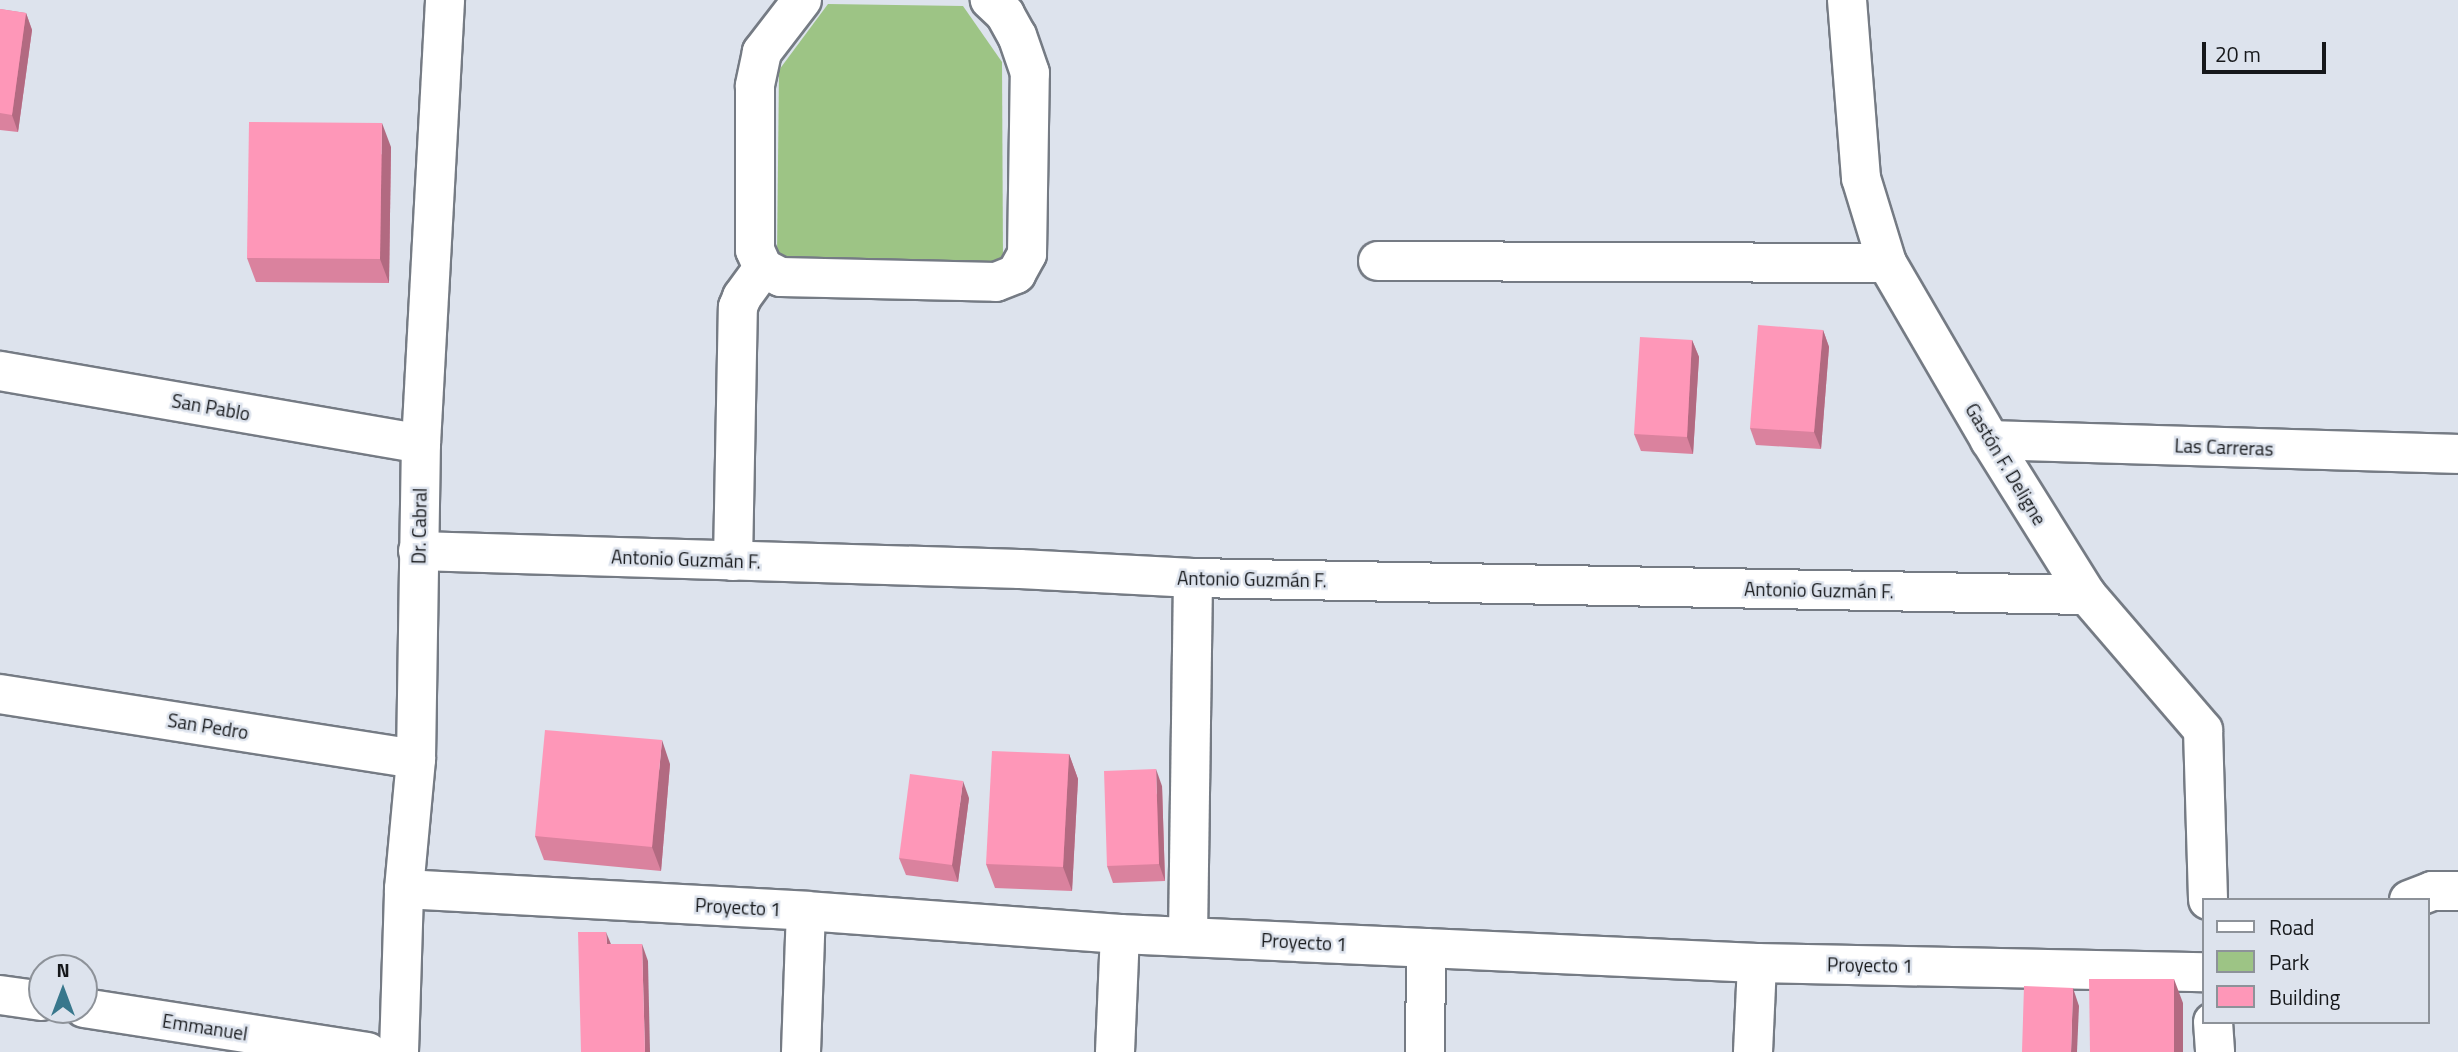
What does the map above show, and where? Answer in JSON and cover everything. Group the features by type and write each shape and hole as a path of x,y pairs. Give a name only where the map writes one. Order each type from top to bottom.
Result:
{"street":[{"name":"Dr. Cabral","path":"399,1052 404,889 416,759 422,444 445,0"},
{"path":"802,0 762,52 755,86 755,250 763,268 781,277 996,282 1007,279 1024,265 1027,254 1030,73 1017,36 1005,14 990,0"},
{"name":"Gastón F. Deligne","path":"1846,0 1861,178 1887,263 1990,440 2087,595 2203,730 2208,898"},
{"path":"1378,261 1887,263"},
{"path":"733,561 738,307 763,268"},
{"name":"San Pablo","path":"0,371 422,444"},
{"name":"Las Carreras","path":"1990,440 2458,454"},
{"name":"Antonio Guzmán F.","path":"418,551 1020,569 1194,578 2087,595"},
{"path":"1188,937 1194,578"},
{"name":"San Pedro","path":"0,694 416,759"},
{"name":"Proyecto 1","path":"404,889 806,911 1120,934 1757,963 2202,972"},
{"path":"2414,898 2432,891 2458,891"},
{"path":"801,1052 806,911"},
{"path":"1115,1052 1120,934"},
{"path":"1425,1052 1426,948"},
{"path":"1754,1052 1757,963"},
{"path":"0,995 28,999"},
{"name":"Emmanuel","path":"98,1010 368,1052"},
{"path":"2213,1024 2215,1052"}],"green space":[{"path":"828,4 963,6 1002,62 1003,262 777,256 779,70"}],"building":[{"path":"0,9 26,13 12,115 0,113"},
{"path":"249,122 382,123 380,259 247,258"},
{"path":"1758,325 1823,330 1814,432 1750,428"},
{"path":"1640,337 1692,340 1687,437 1634,434"},
{"path":"545,730 662,740 652,847 535,836"},
{"path":"992,751 1069,754 1063,867 986,864"},
{"path":"1156,769 1159,864 1107,866 1104,771"},
{"path":"910,774 963,781 952,865 899,858"},
{"path":"578,932 606,932 607,944 642,944 645,1052 581,1052"},
{"path":"2089,979 2174,979 2174,1052 2090,1052"},
{"path":"2024,986 2073,988 2071,1052 2022,1052"}]}
